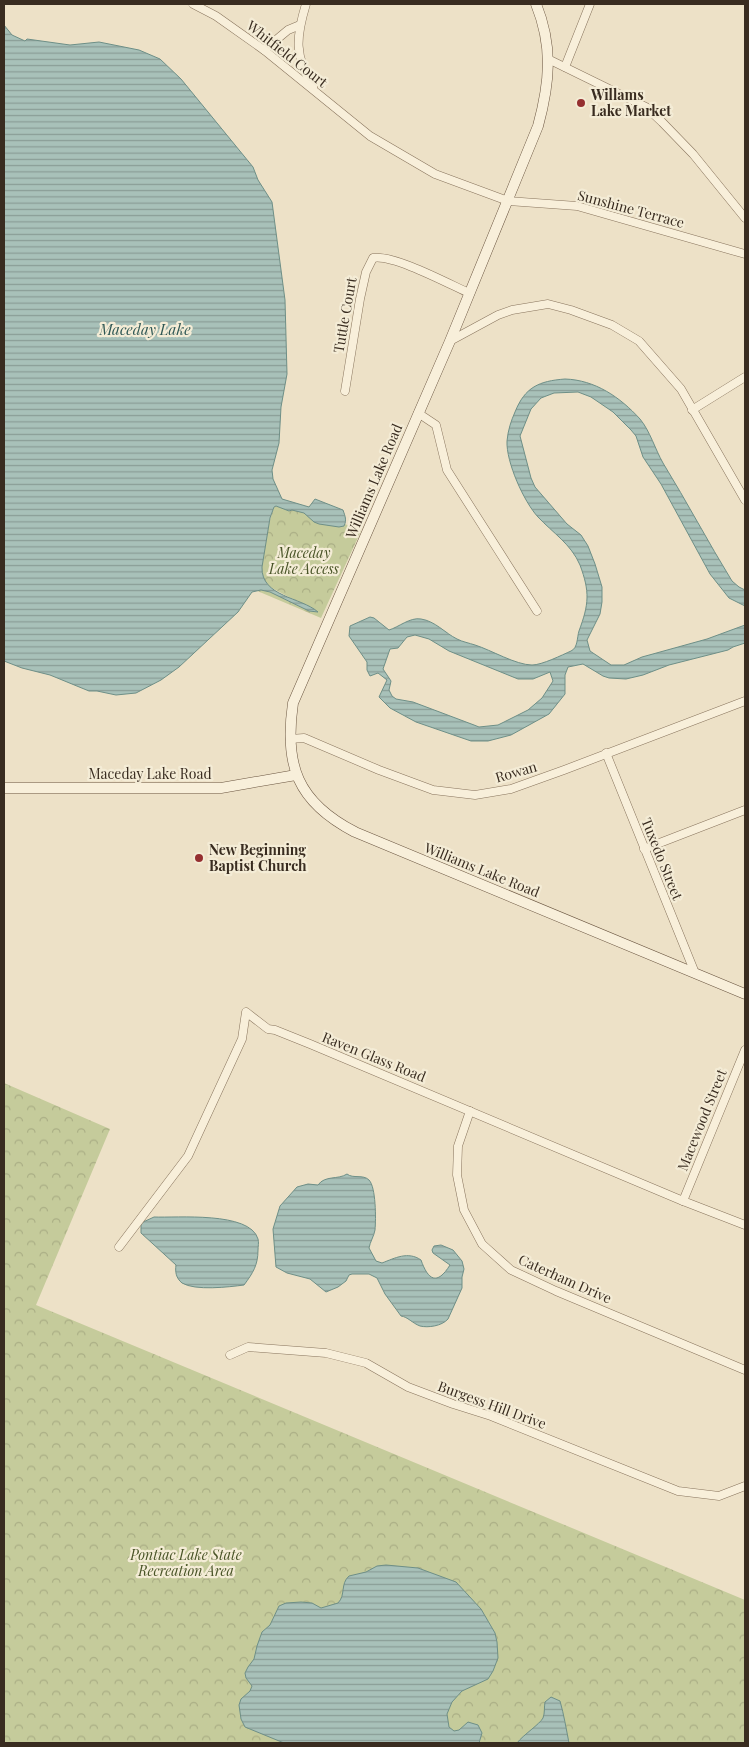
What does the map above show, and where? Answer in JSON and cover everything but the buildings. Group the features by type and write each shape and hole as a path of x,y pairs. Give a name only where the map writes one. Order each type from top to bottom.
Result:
{"main road":[{"name":"Williams Lake Road","path":"536,4 546,37 548,59 545,99 538,126 450,340 292,703 291,759 296,775 305,792 333,819 355,832 745,994"},
{"name":"Maceday Lake Road","path":"4,788 221,788 296,775"}],"street":[{"name":"Whitfield Court","path":"193,4 216,16 264,50 370,136 435,174 508,201"},
{"path":"306,4 297,37 299,57 307,78 316,93"},
{"path":"565,67 590,4"},
{"path":"264,50 288,30 300,25"},
{"path":"548,59 646,107 694,154 745,218"},
{"name":"Sunshine Terrace","path":"508,201 577,206 745,254"},
{"name":"Tuttle Court","path":"346,391 360,299 366,272 373,258 379,257 394,260 469,294"},
{"path":"450,340 498,315 512,310 548,304 571,310 612,326 639,341 681,389 745,500"},
{"path":"692,410 745,376"},
{"path":"418,413 436,425 447,470 537,611"},
{"name":"Rowan","path":"290,739 304,738 379,770 433,790 474,795 511,788 564,770 745,701"},
{"name":"Tuxedo Street","path":"606,754 695,973"},
{"path":"644,849 745,810"},
{"name":"Raven Glass Road","path":"119,1247 188,1156 242,1039 246,1012 268,1029 310,1044 683,1201 745,1225"},
{"name":"Macewood Street","path":"683,1201 745,1050"},
{"name":"Caterham Drive","path":"470,1111 458,1146 457,1175 464,1210 482,1244 511,1270 556,1291 745,1370"},
{"name":"Burgess Hill Drive","path":"230,1355 248,1346 334,1355 366,1363 408,1387 491,1416 678,1490 719,1496 745,1486"}],"green space":[{"name":"Maceday Lake Access","path":"275,506 344,526 345,524 361,531 321,618 255,590 270,592 309,611 317,612 270,587 262,577 266,540"},
{"name":"Pontiac Lake State Recreation Area","path":"4,1083 110,1129 36,1305 745,1600 745,1743 4,1743"}],"water":[{"name":"Maceday Lake","path":"4,25 12,35 25,41 27,39 70,45 99,42 139,50 160,59 181,79 253,167 258,180 272,202 285,300 287,374 281,407 279,443 272,470 273,479 282,499 309,507 315,499 343,510 345,518 344,526 319,524 304,513 289,511 276,506 270,518 262,567 263,577 268,585 275,590 318,612 309,611 270,592 261,590 252,592 238,612 179,667 161,680 136,693 116,695 89,691 50,675 4,661"},
{"path":"565,379 597,386 615,397 640,419 647,429 663,463 732,581 745,590 745,606 729,598 710,574 661,484 643,457 636,436 613,412 591,397 578,392 554,393 541,398 531,409 520,436 535,487 567,524 581,535 588,546 595,564 602,587 602,602 600,614 587,640 590,651 611,665 624,665 642,657 707,639 745,625 745,643 728,650 669,665 626,679 603,676 583,664 568,667 565,675 565,694 549,714 511,735 488,741 471,741 416,722 390,708 379,697 387,680 378,673 370,676 367,670 367,662 349,636 350,626 370,617 389,630 409,621 417,619 426,620 459,640 511,660 532,665 573,650 585,613 587,598 583,574 572,551 538,517 527,502 517,481 507,450 510,426 523,397 528,391 540,384","holes":["415,635 429,639 449,651 518,679 533,679 550,672 553,681 542,698 528,710 498,725 479,727 413,702 396,699 389,690 391,681 383,669 390,649 398,648 407,637"]},
{"path":"347,1174 367,1178 373,1189 375,1225 369,1248 376,1261 382,1263 402,1256 416,1257 421,1260 430,1276 437,1278 450,1265 433,1253 434,1246 441,1245 453,1250 462,1261 464,1269 462,1288 448,1319 442,1323 431,1327 423,1327 401,1316 385,1294 377,1278 369,1274 349,1275 346,1281 338,1287 326,1292 310,1279 287,1273 276,1267 273,1229 280,1206 297,1187 308,1184 318,1185 324,1180"},
{"path":"154,1217 194,1217 227,1220 252,1230 258,1239 258,1255 252,1273 244,1285 203,1288 182,1283 176,1275 176,1265 141,1233 141,1223"},
{"path":"377,1566 418,1568 456,1582 481,1609 495,1633 498,1658 493,1671 488,1679 462,1691 452,1702 447,1714 449,1727 454,1731 459,1730 468,1722 478,1725 482,1733 479,1743 284,1743 245,1727 241,1719 239,1705 241,1699 250,1691 252,1686 245,1673 254,1659 262,1632 270,1625 279,1606 286,1603 301,1602 312,1603 321,1608 338,1603 342,1597 346,1579 349,1576 366,1572"},
{"path":"551,1697 560,1701 569,1743 517,1743 544,1716 545,1702"}],"place":[{"name":"Willams Lake Market","path":"581,103"},
{"name":"New Beginning Baptist Church","path":"199,858"}]}
